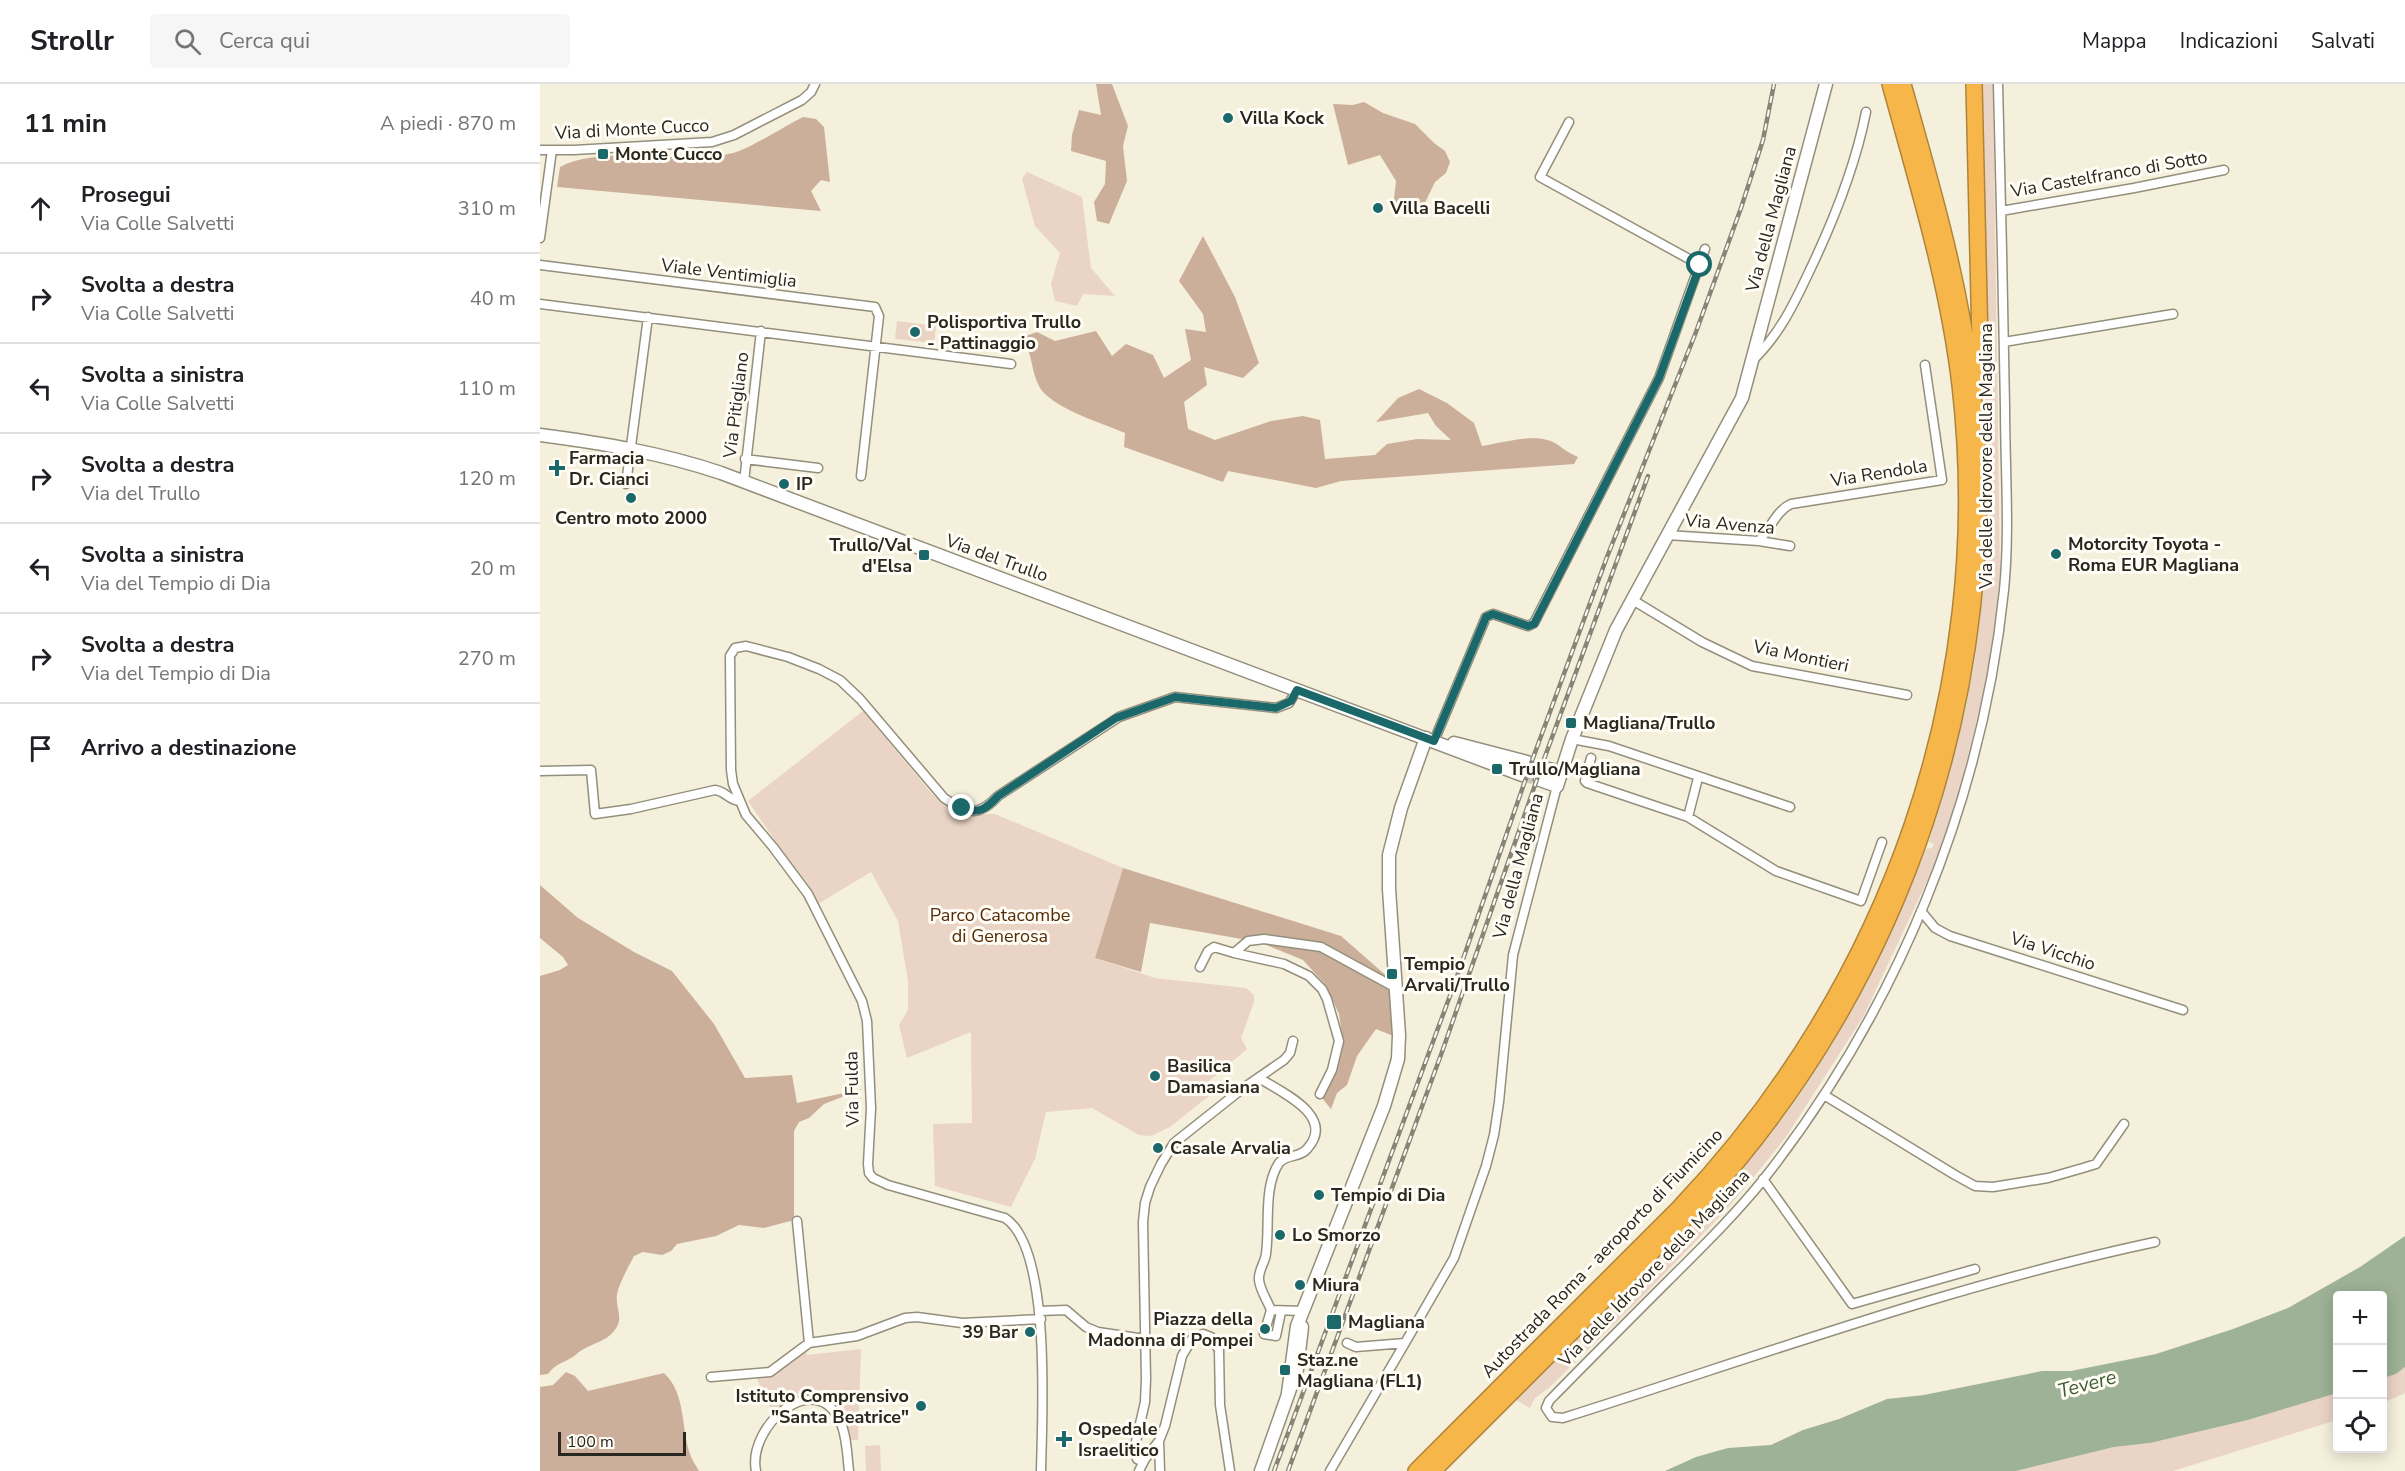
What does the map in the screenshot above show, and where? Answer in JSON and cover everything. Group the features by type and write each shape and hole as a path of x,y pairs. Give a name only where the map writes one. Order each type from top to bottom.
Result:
{"highway":[{"name":"Autostrada Roma - aeroporto di Fiumicino","path":"1416,1471 1680,1207 1709,1176 1761,1112 1802,1054 1849,973 1889,888 1916,817 1940,730 1956,648 1965,558 1966,463 1958,371 1943,282 1890,84"},
{"name":"Autostrada Roma - aeroporto di Fiumicino","path":"1433,1471 1720,1181 1787,1097 1846,1004 1885,927 1927,821 1959,698 1973,609 1978,548 1979,476 1973,391 1959,298 1944,233 1903,84"},
{"path":"1974,84 1981,429 1979,476"}],"main road":[{"name":"Via della Magliana","path":"1557,786 1572,739 1631,599 1739,405 1826,84"},
{"name":"Via del Trullo","path":"540,435 632,449 697,465 1522,775"},
{"name":"Via del Trullo","path":"1430,740 1468,746 1527,762"},
{"path":"1261,1471 1300,1358 1302,1314 1390,1087 1399,1047 1389,889 1390,847 1410,779 1430,740"},
{"path":"1557,786 1542,774 1562,772"}],"street":[{"name":"Via di Monte Cucco","path":"540,150 712,142 734,135 802,100 811,92 815,84"},
{"name":"Via delle Idrovore della Magliana","path":"1998,84 2006,551 1998,634 1984,710 1963,795 1938,873 1878,1002 1824,1095 1763,1179 1689,1260 1549,1401 1546,1408 1555,1419 1563,1418 1918,1303 2090,1256 2155,1242"},
{"name":"Via della Magliana","path":"1751,363 1770,344 1781,326 1827,236 1860,143 1866,112"},
{"path":"1569,122 1540,177 1700,265"},
{"path":"540,238 552,150"},
{"name":"Via Castelfranco di Sotto","path":"2001,211 2224,170"},
{"path":"1430,740 1486,617 1493,614 1528,626 1534,624 1659,378 1706,249"},
{"name":"Viale Ventimiglia","path":"540,265 874,307 878,310 879,316 876,345"},
{"path":"540,304 1011,364"},
{"path":"2004,342 2173,314"},
{"path":"626,484 648,317"},
{"name":"Via Pitigliano","path":"744,482 761,331"},
{"path":"861,476 876,345"},
{"name":"Via Rendola","path":"1759,541 1772,527 1779,512 1791,504 1942,480 1925,366"},
{"path":"745,459 818,468"},
{"name":"Via Avenza","path":"1667,535 1759,541 1790,546"},
{"name":"Via Montieri","path":"1631,599 1702,642 1752,666 1907,694"},
{"name":"Via Fulda","path":"1041,1471 1041,1315 1023,1240 1011,1222 998,1216 888,1185 873,1178 869,1173 868,1143 871,1108 867,1021 862,1001 808,894 746,815 739,801 731,770 729,662 732,651 746,645 799,661 840,681 867,708 944,798 959,807 974,812 986,809 998,796 1122,716 1175,697 1276,708 1291,701 1297,690"},
{"path":"1572,739 1609,746 1698,778 1790,807"},
{"path":"1591,758 1585,781 1587,783 1688,816 1776,871 1861,901 1882,842"},
{"path":"540,771 591,770 595,814 631,809 715,790 722,791 732,800 739,801"},
{"path":"1688,816 1698,778"},
{"name":"Via della Magliana","path":"1330,1471 1454,1258 1486,1166 1499,1102 1513,955 1557,786"},
{"name":"Via Vicchio","path":"1921,911 1930,924 1950,936 2183,1010"},
{"path":"1234,953 1248,941 1264,939 1321,946 1396,988"},
{"path":"1200,967 1208,951 1214,947 1284,963 1309,976 1322,989 1339,1041 1332,1070 1320,1094"},
{"path":"1161,1459 1155,1452 1141,1461 1137,1459 1134,1450 1146,1390 1143,1215 1145,1203 1167,1153 1178,1139 1287,1057 1292,1050 1293,1041"},
{"path":"1259,1078 1299,1102 1315,1121 1315,1132 1309,1147 1297,1156 1282,1160 1278,1165 1267,1212 1266,1254 1259,1275 1260,1286 1271,1310 1264,1334 1276,1336 1281,1312"},
{"path":"1824,1095 1965,1180 1975,1185 1993,1188 2048,1178 2096,1164 2124,1124"},
{"path":"1763,1179 1852,1304 1975,1269"},
{"path":"797,1221 809,1343"},
{"path":"711,1377 770,1372 809,1343 857,1336 905,1318 917,1317 962,1323 1041,1315 1066,1310 1086,1327 1098,1332 1145,1339"},
{"path":"1271,1310 1302,1314"},
{"path":"1139,1471 1159,1441 1186,1346 1197,1336 1209,1336 1217,1344 1220,1357 1220,1405 1230,1471"},
{"path":"1347,1343 1356,1347 1406,1343"},
{"path":"756,1471 756,1453 768,1424 786,1407 808,1400 825,1404 840,1419 849,1471"},
{"path":"1159,1441 1160,1471"}],"green space":[{"path":"1978,84 1993,84 2000,571 1994,633 1984,693 1960,787 1938,858 1863,1017 1786,1137 1726,1210 1644,1295 1551,1386 1535,1398 1530,1408 1516,1400 1711,1205 1770,1135 1794,1102 1839,1034 1895,925 1926,849 1932,848 1934,844 1929,842 1964,716 1975,660 1984,577 1987,488"},
{"path":"1027,172 1082,197 1091,268 1115,296 1083,294 1077,306 1055,301 1051,284 1060,253 1035,226 1022,179"},
{"name":"Polisportiva Trullo - Pattinaggio","path":"897,321 936,326 934,343 895,339"},
{"name":"Parco Catacombe di Generosa","path":"863,711 933,795 952,810 964,814 995,814 1123,868 1095,958 1155,978 1246,988 1254,995 1254,1002 1241,1038 1247,1049 1208,1082 1214,1092 1170,1127 1151,1136 1139,1135 1092,1108 1046,1112 1035,1159 1011,1207 935,1186 933,1124 972,1123 971,1032 907,1058 899,1025 908,1010 908,981 898,921 871,872 818,904 748,801"},
{"path":"861,1349 858,1440 851,1440 841,1410 826,1399 817,1396 798,1397 772,1412 756,1377 778,1371 806,1351 807,1355"},
{"path":"2405,1367 2405,1393 2387,1401 2387,1377 2396,1374"},
{"path":"2333,1394 2333,1421 2173,1471 2016,1471 2114,1447 2150,1443 2248,1420"},
{"path":"880,1445 881,1471 866,1471 865,1446"}],"shaded area":[{"path":"1096,84 1112,84 1128,126 1123,146 1127,181 1109,224 1097,221 1094,202 1105,184 1106,161 1071,151 1072,135 1079,110 1101,115"},
{"path":"1364,102 1383,113 1415,124 1445,151 1450,162 1446,173 1435,182 1420,213 1407,214 1393,207 1396,181 1380,155 1348,165 1333,104 1353,105"},
{"path":"803,117 816,119 824,127 830,182 821,180 811,191 821,211 557,187 560,167 577,160 620,156 691,157 733,153"},
{"path":"1203,236 1235,297 1259,363 1243,378 1204,367 1207,385 1184,402 1188,429 1215,440 1271,421 1303,416 1320,420 1325,459 1375,455 1387,444 1417,439 1451,440 1436,426 1428,413 1376,422 1398,398 1419,389 1447,403 1474,423 1482,446 1521,439 1541,439 1550,441 1578,457 1574,464 1341,481 1316,488 1228,471 1223,482 1124,447 1125,433 1065,408 1045,394 1036,380 1023,337 1037,332 1055,341 1096,331 1112,356 1126,344 1153,355 1164,378 1191,360 1185,329 1206,332 1203,314 1179,281"},
{"path":"1123,868 1341,936 1390,979 1396,1037 1376,1029 1357,1056 1347,1085 1337,1093 1331,1109 1322,1098 1339,1062 1343,1042 1339,1014 1325,984 1303,960 1259,942 1150,923 1141,972 1095,958"},
{"path":"540,885 578,918 634,952 672,971 714,1024 745,1078 792,1075 797,1103 863,1089 824,1104 809,1118 799,1122 794,1131 794,1220 764,1228 739,1225 716,1236 677,1244 671,1251 662,1255 643,1252 634,1256 618,1291 619,1322 614,1331 603,1340 556,1366 548,1374 540,1375 540,976 568,965 563,957 540,938"},
{"path":"566,1372 575,1376 588,1391 664,1373 671,1381 680,1401 687,1444 699,1471 540,1471 540,1387 553,1385"}],"water":[{"name":"Tevere","path":"2405,1236 2405,1367 2396,1374 2387,1377 2387,1291 2333,1291 2333,1394 2248,1420 2150,1443 2114,1447 2016,1471 1665,1471 1696,1457 1728,1448 1771,1445 1803,1430 1839,1419 1887,1399 1924,1395 2042,1371 2071,1371 2156,1354 2288,1308 2360,1267"}],"tunnel":[{"path":"1522,775 1540,780"}],"railway":[{"path":"1274,1471 1454,985 1533,758 1607,557 1696,332 1741,208 1763,140 1774,84"},
{"path":"1288,1471 1442,1052 1543,762 1648,476"}],"place":[{"name":"Villa Kock","path":"1228,118"},
{"name":"Monte Cucco","path":"603,154"},
{"name":"Villa Bacelli","path":"1378,208"},
{"name":"Polisportiva Trullo - Pattinaggio","path":"915,332"},
{"name":"Farmacia Dr. Cianci","path":"557,468"},
{"name":"IP","path":"784,484"},
{"name":"Centro moto 2000","path":"631,498"},
{"name":"Motorcity Toyota - Roma EUR Magliana","path":"2056,554"},
{"name":"Trullo/Val d'Elsa","path":"924,555"},
{"name":"Magliana/Trullo","path":"1571,723"},
{"name":"Trullo/Magliana","path":"1497,769"},
{"name":"Tempio Arvali/Trullo","path":"1392,974"},
{"name":"Basilica Damasiana","path":"1155,1076"},
{"name":"Casale Arvalia","path":"1158,1148"},
{"name":"Tempio di Dia","path":"1319,1195"},
{"name":"Lo Smorzo","path":"1280,1235"},
{"name":"Miura","path":"1300,1285"},
{"name":"Magliana","path":"1334,1322"},
{"name":"Piazza della Madonna di Pompei","path":"1265,1329"},
{"name":"39 Bar","path":"1030,1332"},
{"name":"Staz.ne Magliana (FL1)","path":"1285,1370"},
{"name":"Istituto Comprensivo \"Santa Beatrice\"","path":"921,1406"},
{"name":"Ospedale Israelitico","path":"1064,1439"}],"route":[{"path":"962,808 974,812 986,809 998,796 1116,718 1175,697 1276,708 1291,701 1297,690 1434,741 1484,619 1493,614 1528,626 1534,624 1659,378 1700,265"}]}
